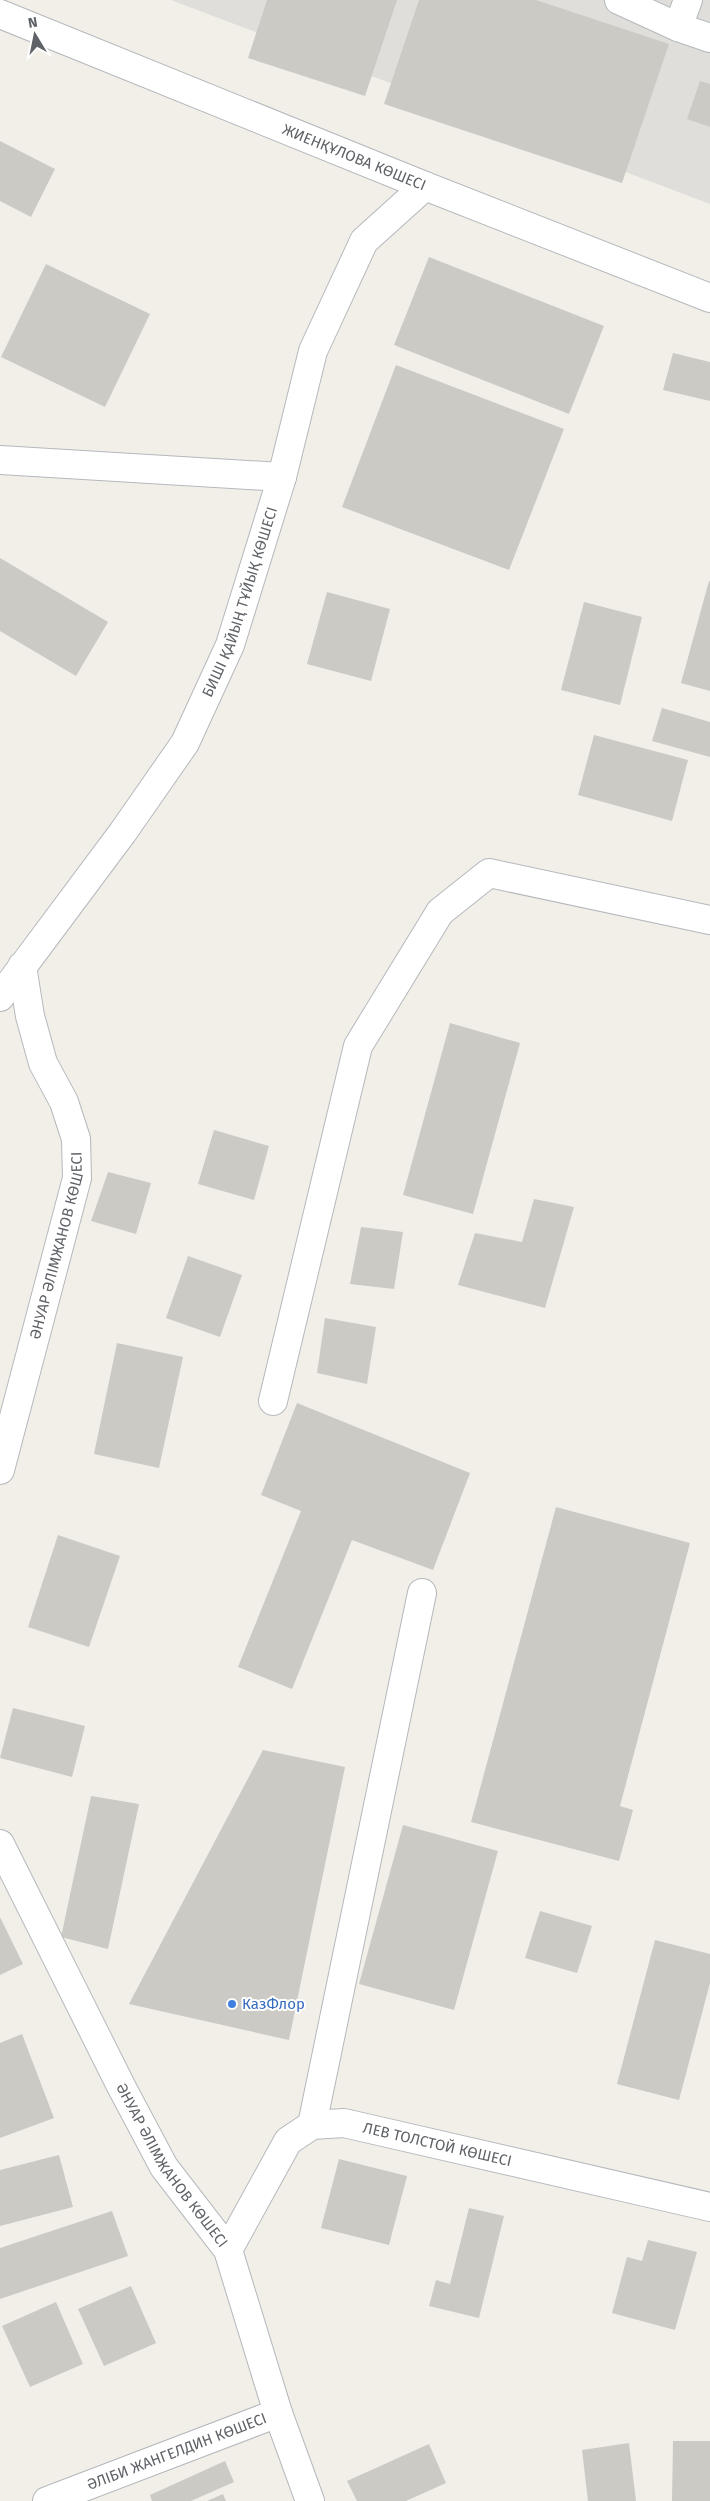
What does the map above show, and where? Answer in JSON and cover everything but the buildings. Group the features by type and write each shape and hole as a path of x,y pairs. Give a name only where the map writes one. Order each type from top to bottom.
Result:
{"street":[{"path":"619,0 678,27 710,38"},
{"path":"678,27 688,0"},
{"name":"ЖИЕНҚҰЛОВА КӨШЕСІ","path":"0,14 425,186 710,298"},
{"name":"БИШІ ҚАЙЫҢ ТҰЙЫҚ КӨШЕСІ","path":"0,997 185,743 230,645 282,477 314,351 364,241 425,186"},
{"path":"0,460 282,477"},
{"path":"273,1401 358,1046 440,912 489,873 710,920"},
{"name":"ӘНУАР ӘЛІМЖАНОВ КӨШЕСІ","path":"0,1470 77,1178 76,1139 64,1102 43,1063 30,1016 22,966"},
{"path":"228,2250 288,2141 312,2125 422,1593"},
{"name":"ӘНУАР ӘЛІМЖАНОВ КӨШЕСІ","path":"0,1844 121,2086 164,2167 228,2250 278,2414 310,2501"},
{"name":"ЛЕВ ТОЛСТОЙ КӨШЕСІ","path":"312,2125 344,2123 710,2207"},
{"name":"ӘЛІБИ ЖАНГЕЛДИН КӨШЕСІ","path":"47,2501 278,2414"}],"shaded area":[{"path":"171,0 710,0 710,204"}],"place":[{"name":"КазФлор","path":"232,2004"}]}
